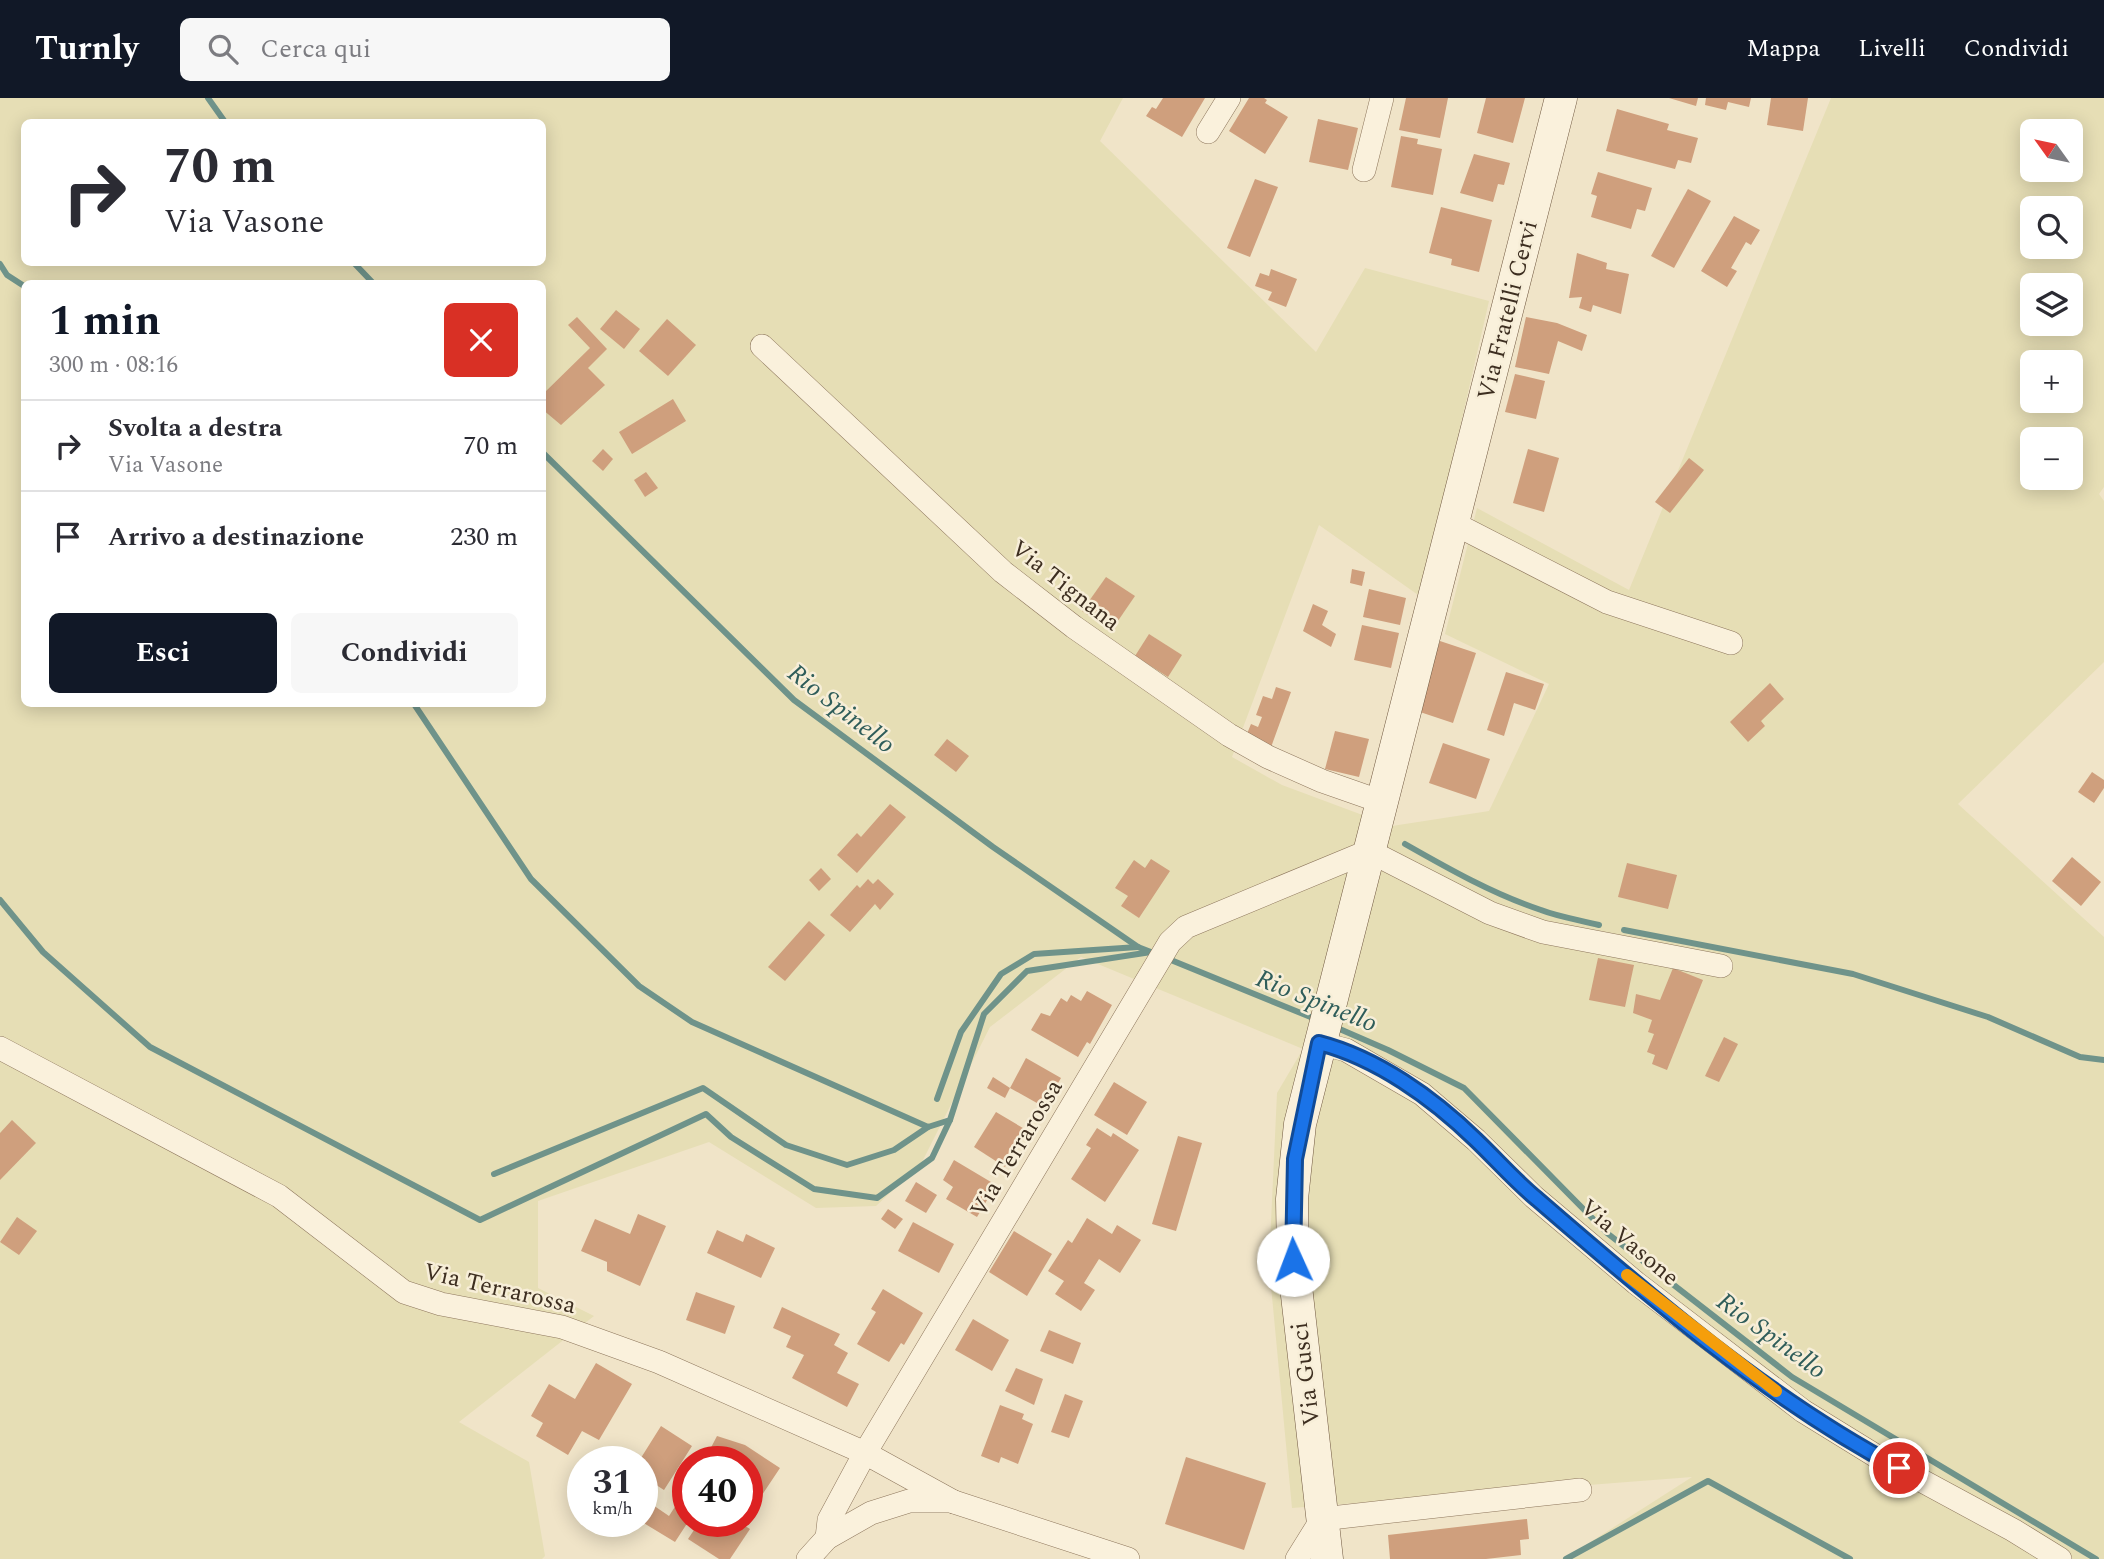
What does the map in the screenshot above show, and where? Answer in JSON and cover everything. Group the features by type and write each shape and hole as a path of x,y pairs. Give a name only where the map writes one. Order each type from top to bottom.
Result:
{"street":[{"path":"1208,132 1229,98"},
{"path":"1364,170 1382,98"},
{"name":"Via Fratelli Cervi","path":"1322,1033 1561,98"},
{"name":"Via Tignana","path":"762,346 1003,572 1074,627 1228,734 1268,757 1382,802"},
{"path":"1453,523 1607,603 1731,643"},
{"path":"1369,851 1490,913 1543,932 1721,966"},
{"name":"Via Terrarossa","path":"827,1538 830,1520 865,1453 1170,942 1193,923 1369,851"},
{"name":"Via Gusci","path":"1322,1033 1295,1159 1292,1229 1295,1284 1327,1559"},
{"name":"Via Vasone","path":"1322,1033 1422,1094 1476,1140 1534,1197 1636,1283 1803,1411 1876,1456 2013,1530 2060,1559"},
{"name":"Via Terrarossa","path":"0,1048 279,1196 404,1292 441,1304 562,1327 659,1362 865,1453 954,1502"},
{"path":"1297,1559 1322,1519 1580,1490"},
{"path":"808,1559 827,1538 871,1513 909,1501 954,1502 1128,1559"}],"shaded area":[{"path":"0,98 1123,98 1100,141 1316,352 1365,268 1489,301 1421,597 1319,525 1232,757 1282,785 1392,826 1489,811 1549,684 1445,634 1477,508 1629,590 1831,98 2104,98 2104,487 2099,494 2104,501 2104,662 1958,804 2104,937 2104,1559 1564,1559 1692,1477 1292,1508 1269,1265 1277,1093 1303,1049 1081,957 990,1027 921,1164 876,1206 816,1208 709,1142 538,1201 538,1288 594,1316 459,1422 529,1462 545,1556 542,1559 0,1559"}],"building":[{"path":"1163,98 1205,98 1182,137 1146,116 1152,107 1156,109"},
{"path":"1249,98 1264,98 1267,100 1265,103 1288,117 1265,154 1229,131"},
{"path":"1406,98 1448,98 1440,138 1399,130"},
{"path":"1486,98 1525,98 1513,143 1477,133"},
{"path":"1669,98 1698,98 1696,106"},
{"path":"1706,98 1751,98 1749,107 1728,102 1726,110 1705,105"},
{"path":"1771,98 1808,98 1803,131 1767,125"},
{"path":"1617,109 1669,124 1667,130 1698,138 1691,163 1678,160 1675,169 1606,151"},
{"path":"1318,119 1358,128 1348,170 1309,162"},
{"path":"1401,136 1418,139 1417,144 1442,149 1433,195 1391,187"},
{"path":"1474,154 1510,163 1504,185 1498,184 1493,202 1460,193"},
{"path":"1598,172 1652,188 1645,211 1637,209 1631,229 1591,217 1597,196 1591,194"},
{"path":"1255,179 1278,187 1250,257 1227,248"},
{"path":"1688,189 1711,201 1674,268 1651,256"},
{"path":"1441,207 1492,220 1479,272 1451,265 1452,259 1429,253"},
{"path":"1734,216 1760,230 1751,245 1746,242 1731,268 1737,271 1727,287 1701,271"},
{"path":"1577,253 1607,263 1606,269 1629,274 1621,314 1593,305 1591,312 1579,308 1582,297 1569,298"},
{"path":"1271,269 1297,279 1286,307 1268,300 1272,292 1255,286 1260,273 1269,276"},
{"path":"616,310 640,329 624,349 600,329"},
{"path":"577,317 607,349 588,368 605,385 561,425 546,412 546,391 590,348 568,325"},
{"path":"1526,317 1557,323 1587,335 1582,351 1558,341 1549,374 1515,367"},
{"path":"667,319 696,345 668,376 639,351"},
{"path":"1515,374 1545,381 1536,419 1505,412"},
{"path":"673,399 686,421 632,454 619,432"},
{"path":"603,449 613,459 603,471 592,461"},
{"path":"1528,449 1559,458 1544,512 1513,503"},
{"path":"1689,458 1704,470 1670,513 1655,502"},
{"path":"646,472 658,488 645,497 634,480"},
{"path":"1352,569 1365,572 1362,586 1350,583"},
{"path":"1106,577 1135,596 1111,631 1082,611"},
{"path":"1369,589 1406,598 1400,625 1363,617"},
{"path":"1313,604 1328,611 1322,625 1336,634 1331,647 1303,631"},
{"path":"1362,625 1399,633 1391,668 1354,660"},
{"path":"1149,634 1182,655 1168,677 1135,656"},
{"path":"1440,641 1476,653 1453,723 1417,711"},
{"path":"1506,672 1544,684 1535,710 1514,703 1504,736 1487,730"},
{"path":"1770,683 1784,699 1761,721 1765,726 1748,742 1730,722"},
{"path":"1276,687 1291,692 1270,750 1244,741 1251,724 1258,727 1262,717 1256,715 1263,696 1272,699"},
{"path":"1335,731 1369,739 1359,777 1325,769"},
{"path":"947,739 969,756 956,772 934,755"},
{"path":"1443,743 1490,759 1476,799 1429,783"},
{"path":"2092,772 2104,780 2104,788 2094,803 2078,792"},
{"path":"890,804 906,817 857,873 837,855 857,833 861,837"},
{"path":"2072,857 2101,882 2081,906 2052,881"},
{"path":"1151,859 1170,871 1139,918 1121,906 1128,896 1115,888 1134,860 1145,868"},
{"path":"1627,863 1677,875 1668,909 1618,897"},
{"path":"821,868 831,879 819,891 809,880"},
{"path":"868,879 873,884 878,879 894,894 880,910 875,904 850,932 830,915 857,885 860,888"},
{"path":"809,921 825,935 785,981 768,967"},
{"path":"1598,958 1634,965 1625,1007 1589,1000"},
{"path":"1673,968 1703,980 1667,1070 1652,1064 1655,1055 1647,1052 1654,1034 1648,1032 1652,1020 1633,1013 1636,994 1660,1000"},
{"path":"1087,991 1112,1005 1090,1044 1087,1042 1078,1057 1031,1030 1041,1013 1050,1016 1061,998 1067,1002 1071,995 1081,1001"},
{"path":"1724,1037 1738,1044 1719,1082 1705,1076"},
{"path":"1026,1058 1061,1078 1044,1107 1010,1088"},
{"path":"993,1077 1010,1088 1005,1098 987,1088"},
{"path":"1114,1082 1147,1102 1127,1135 1094,1115"},
{"path":"996,1112 1028,1131 1005,1167 974,1147"},
{"path":"12,1120 36,1143 0,1180 0,1133"},
{"path":"1097,1128 1111,1137 1113,1133 1139,1150 1105,1202 1071,1179 1091,1148 1086,1145"},
{"path":"1178,1136 1202,1143 1176,1231 1152,1224"},
{"path":"954,1160 996,1185 977,1217 946,1199 953,1187 943,1180"},
{"path":"916,1182 937,1195 926,1213 905,1201"},
{"path":"888,1209 903,1219 895,1229 881,1219"},
{"path":"638,1214 666,1226 640,1286 607,1271 607,1262 581,1251 595,1219 630,1234"},
{"path":"17,1217 37,1231 19,1255 0,1242"},
{"path":"1087,1218 1112,1234 1117,1225 1141,1240 1120,1273 1099,1259 1084,1283 1095,1290 1081,1311 1055,1294 1064,1281 1048,1271 1068,1240 1072,1243"},
{"path":"913,1222 954,1244 939,1273 898,1251"},
{"path":"717,1230 743,1242 746,1234 775,1248 761,1278 707,1253"},
{"path":"1014,1231 1052,1254 1027,1296 989,1272"},
{"path":"883,1289 923,1313 904,1345 901,1343 889,1362 857,1344 876,1312 871,1309"},
{"path":"696,1292 735,1306 725,1334 686,1320"},
{"path":"782,1307 840,1334 834,1345 848,1353 837,1373 859,1384 847,1407 792,1378 804,1355 786,1347 791,1336 773,1328"},
{"path":"973,1319 1009,1340 992,1371 955,1350"},
{"path":"1049,1330 1081,1343 1073,1364 1040,1351"},
{"path":"596,1363 632,1384 599,1440 582,1431 573,1446 567,1446 567,1454 536,1436 543,1423 531,1416 549,1384 575,1399"},
{"path":"1016,1368 1043,1379 1034,1405 1005,1391"},
{"path":"1065,1394 1083,1401 1069,1438 1051,1432"},
{"path":"1000,1405 1024,1414 1022,1419 1033,1424 1018,1464 1001,1457 999,1463 981,1456"},
{"path":"661,1426 692,1446 672,1446 672,1477 664,1490 658,1486 658,1446 648,1446"},
{"path":"717,1436 747,1446 712,1446"},
{"path":"763,1457 780,1468 763,1494"},
{"path":"1186,1457 1266,1483 1244,1550 1165,1524"},
{"path":"658,1508 669,1516 672,1511 672,1537 678,1537 675,1542 658,1532"},
{"path":"1527,1519 1529,1539 1520,1540 1521,1555 1486,1559 1390,1559 1388,1535"},
{"path":"745,1537 730,1559 719,1559 688,1539"}],"waterway":[{"name":"Rio Spinello","path":"208,98 223,119"},
{"path":"0,264 7,275 21,284"},
{"name":"Rio Spinello","path":"357,266 370,280"},
{"name":"Rio Spinello","path":"546,456 794,700 993,847 1138,947 1156,954"},
{"path":"416,707 531,879 639,986 692,1022 928,1127 950,1120 984,1014 1027,971 1151,952"},
{"path":"1405,844 1488,889 1548,912 1599,925"},
{"path":"0,900 43,952 150,1047 480,1220 706,1114 731,1137 814,1189 877,1198 932,1158 950,1120"},
{"path":"1624,930 1853,974 1988,1017 2080,1057 2104,1060"},
{"path":"937,1099 961,1032 1001,974 1034,954 1138,947"},
{"name":"Rio Spinello","path":"1166,958 1318,1020"},
{"name":"Rio Spinello","path":"1335,1027 1464,1088 1607,1233 1792,1377 2096,1559"},
{"path":"494,1174 703,1088 786,1145 847,1165 894,1150 928,1127"},
{"path":"1566,1559 1708,1481 1850,1559"}],"slow traffic":[{"path":"1627,1275 1776,1391"}],"route":[{"path":"1293,1260 1292,1199 1295,1159 1300,1124 1319,1043 1346,1050 1422,1094 1476,1140 1534,1197 1636,1283 1803,1411 1899,1468"}]}
